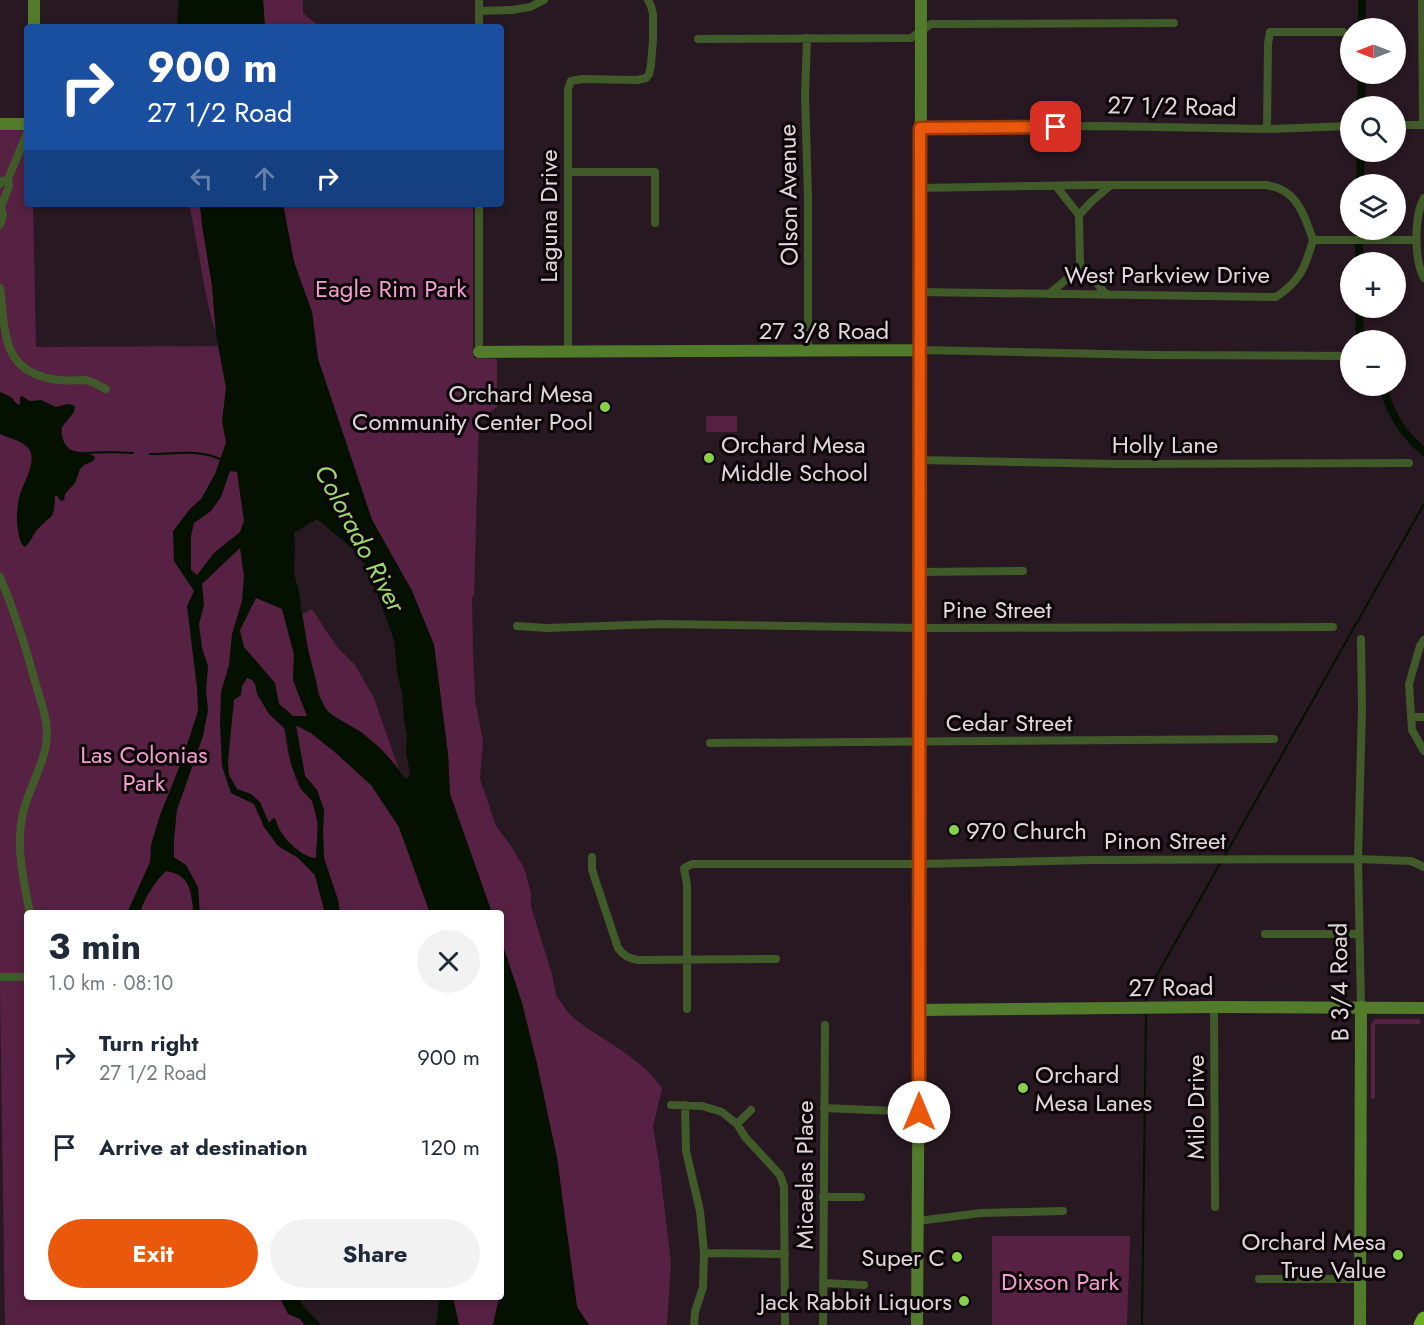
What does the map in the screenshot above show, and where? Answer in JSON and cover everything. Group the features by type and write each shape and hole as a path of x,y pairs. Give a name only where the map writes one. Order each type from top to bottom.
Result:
{"highway":[{"path":"1421,1325 1424,1319"}],"main road":[{"path":"34,0 34,24"},
{"path":"917,1325 921,0"},
{"path":"0,124 24,124"},
{"name":"27 3/8 Road","path":"479,352 920,350"},
{"name":"27 Road","path":"919,1010 1214,1007 1424,1008"},
{"name":"B 3/4 Road","path":"1360,1325 1361,1007"}],"street":[{"path":"479,0 479,24"},
{"path":"479,11 530,7 544,0"},
{"name":"Laguna Drive","path":"568,351 568,89 571,81 582,79 637,80 646,78 651,65 653,40 653,14 648,0"},
{"path":"1406,125 1424,125 1422,0"},
{"path":"698,39 911,38 930,24 1174,23"},
{"path":"1267,129 1270,32 1340,32"},
{"name":"Olson Avenue","path":"807,38 808,351"},
{"name":"27 1/2 Road","path":"920,128 1101,126 1267,129 1340,126"},
{"path":"0,225 3,216 0,207 9,186 4,181 24,139"},
{"path":"568,172 655,171 655,223"},
{"path":"920,188 1266,185 1281,189 1297,203 1313,240 1416,240"},
{"path":"1056,186 1079,214 1080,264 1107,294"},
{"path":"1079,214 1110,186"},
{"path":"1424,198 1419,209 1416,240 1421,273 1424,278"},
{"path":"479,207 479,352"},
{"name":"West Parkview Drive","path":"920,292 1276,297 1299,278 1313,240"},
{"path":"1049,294 1080,264"},
{"path":"0,288 6,342 12,355 20,364 29,371 53,380 87,380 106,389"},
{"name":"27 3/8 Road","path":"920,350 1340,356"},
{"name":"Holly Lane","path":"921,460 1118,464 1409,463"},
{"path":"920,572 1023,571"},
{"path":"0,577 23,637 42,707 47,735 42,759 22,815 20,840 29,910"},
{"name":"Pine Street","path":"517,626 547,628 660,624 920,628 1333,627"},
{"name":"B 3/4 Road","path":"1361,639 1362,709 1358,859 1361,1007"},
{"path":"1423,644 1409,684 1412,730 1424,751"},
{"path":"1411,717 1424,717"},
{"name":"Cedar Street","path":"710,743 1274,739"},
{"path":"592,857 595,879 618,948 628,958 638,960 776,960"},
{"name":"Pinon Street","path":"688,960 687,885 684,868 692,864 1358,859 1411,861 1424,867"},
{"path":"1265,934 1359,934"},
{"path":"687,1009 688,960"},
{"path":"0,977 24,977"},
{"name":"Milo Drive","path":"1214,1007 1215,1207"},
{"name":"Micaelas Place","path":"823,1325 825,1025"},
{"path":"671,1105 702,1106 722,1112 736,1124 780,1175 784,1187 785,1325"},
{"path":"685,1105 686,1151 700,1211 704,1253 703,1287 695,1312 694,1325"},
{"path":"824,1108 919,1112"},
{"path":"736,1124 751,1110"},
{"path":"823,1197 861,1197"},
{"path":"918,1221 981,1213 1063,1211"},
{"path":"704,1253 785,1254"},
{"path":"1259,1279 1360,1279"},
{"path":"823,1283 864,1285"}],"green space":[{"path":"263,0 303,0 303,13 316,24 265,24"},
{"name":"Las Colonias Park","path":"0,130 24,130 24,207 33,207 36,347 218,346 265,568 282,609 294,654 293,680 307,716 293,716 284,708 285,737 290,762 297,782 312,801 317,817 316,858 307,856 308,868 315,875 324,910 24,910 24,1300 291,1300 305,1325 5,1325 0,994"},
{"path":"190,207 200,207 212,285 216,334"},
{"name":"Eagle Rim Park","path":"284,207 473,207 473,358 497,359 497,407 479,420 474,596 472,597 475,700 483,741 480,779 496,826 524,868 531,893 531,907 552,974 556,995 570,1015 647,1070 662,1088 653,1127 671,1263 667,1325 589,1325 577,1308 557,1158 522,1003 504,949 504,910 491,910 450,794 448,754 434,645 412,591 372,520 318,359 312,312 294,262"},
{"path":"706,416 737,416 737,432 706,432"},
{"path":"312,609 337,647 355,665 374,698 399,770 376,745 360,732 331,715 323,704 311,661 302,614"},
{"path":"295,725 311,733 371,785 399,827 429,910 340,910 324,858 324,810 317,790 305,776"},
{"path":"1376,1019 1417,1019 1421,1023 1375,1025 1375,1098 1371,1099 1371,1025"},
{"name":"Dixson Park","path":"992,1236 1130,1236 1127,1325 992,1325"},
{"path":"453,1300 499,1300 493,1325 459,1325"}],"water":[{"path":"179,0 263,0 265,24 177,24"},
{"name":"Colorado River","path":"200,207 284,207 294,262 312,312 318,359 372,520 412,591 434,645 448,754 450,794 491,910 429,910 399,827 371,785 311,733 296,725 305,776 317,790 324,810 324,858 340,910 324,910 315,875 298,858 278,846 264,827 254,804 231,793 222,766 221,692 229,665 232,634 242,601 244,576 240,548 202,584 204,605 199,624 202,648 208,666 206,691 208,710 203,736 177,810 174,839 174,857 186,865 198,887 200,910 193,910 190,891 185,881 175,873 166,871 150,890 141,910 128,910 150,862 151,845 160,815 181,763 198,711 187,606 194,591 174,561 173,531 201,499 215,474 226,443 222,421 226,388 216,334 212,285","holes":["230,471 237,472 244,521 240,532 214,553 197,575 191,570 191,536 194,523 211,511 221,497","317,519 353,549 368,569 394,640 407,734 406,753 410,773 408,779 381,749 361,732 332,715 318,694 294,573 294,533","256,598 282,609 294,654 293,680 307,716 293,716 279,704 275,683 244,647 240,630","247,678 255,684 257,694 269,714 285,729 291,764 301,789 312,801 318,823 316,858 306,855 292,845 280,830 275,818 269,823 260,802 251,794 237,789 229,775 228,761 234,700 241,695 242,686"]},
{"path":"0,392 11,397 18,405 22,396 30,401 41,400 56,407 73,405 74,412 62,427 64,442 74,451 95,457 93,461 80,469 75,483 65,494 64,500 61,501 55,496 53,514 37,530 25,547 19,535 17,510 32,460 29,449 23,444 0,434"},
{"path":"504,949 522,1003 557,1158 577,1307 589,1325 493,1325 499,1300 504,1300"},
{"path":"281,1300 300,1300 321,1325 305,1325 300,1319 288,1314"},
{"path":"438,1300 453,1300 459,1325 436,1325"}],"waterway":[{"path":"1362,0 1362,18"},
{"path":"1361,96 1362,84"},
{"path":"1360,174 1361,162"},
{"path":"1359,240 1359,252"},
{"path":"1359,318 1360,330"},
{"path":"1386,396 1398,422 1424,452"},
{"path":"84,453 133,453"},
{"path":"150,454 194,453 220,459"},
{"path":"1224,857 1424,504"},
{"path":"1146,1004 1146,994 1221,862"},
{"path":"1142,1325 1146,1013"}],"place":[{"name":"Orchard Mesa Community Center Pool","path":"605,407"},
{"name":"Orchard Mesa Middle School","path":"709,458"},
{"name":"970 Church","path":"954,830"},
{"name":"Orchard Mesa Lanes","path":"1023,1088"},
{"name":"Orchard Mesa True Value","path":"1398,1255"},
{"name":"Super C","path":"957,1257"},
{"name":"Jack Rabbit Liquors","path":"964,1301"}],"route":[{"path":"919,1112 920,128 1056,127"}]}
